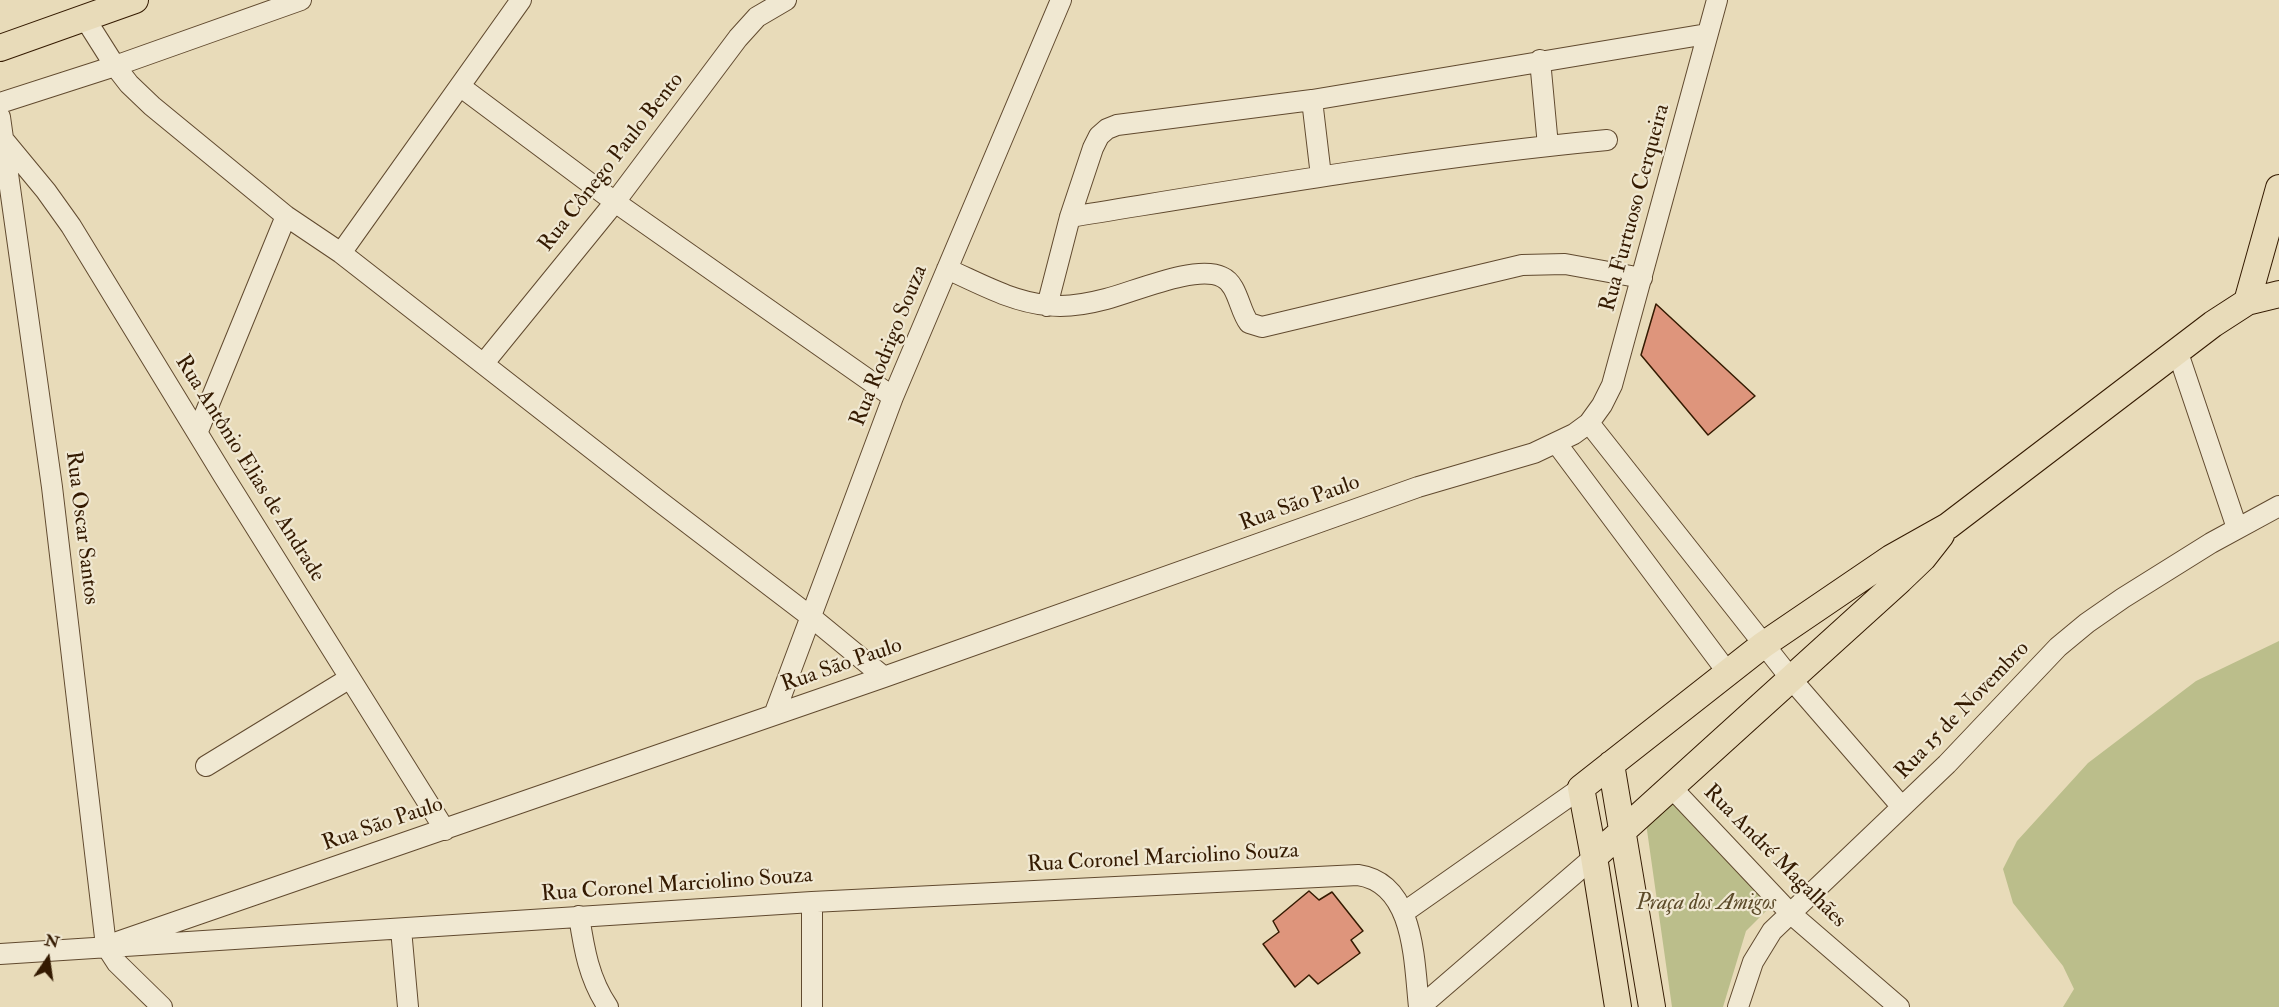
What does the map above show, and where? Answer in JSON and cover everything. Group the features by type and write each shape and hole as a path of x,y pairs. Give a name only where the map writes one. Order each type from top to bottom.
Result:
{"main road":[{"path":"0,48 135,0"},
{"path":"2247,302 2279,188"},
{"path":"1618,1007 1581,788 1763,645 1892,558 1947,526 2177,350 2247,302 2279,294"},
{"path":"1594,858 1792,680 1923,558 1947,526"},
{"path":"1611,764 1652,1007"}],"street":[{"path":"0,103 115,66 301,0"},
{"path":"341,253 521,0"},
{"name":"Rua Cônego Paulo Bento","path":"484,363 615,202 738,38 757,17 786,0"},
{"name":"Rua Rodrigo Souza","path":"774,715 893,397 1061,0"},
{"name":"Rua Furtuoso Cerqueira","path":"1589,423 1612,385 1717,0"},
{"path":"84,17 129,84 167,120 286,216 341,253 659,501 812,616 884,677"},
{"path":"1047,306 1070,217 1093,148 1099,136 1107,129 1130,122 1312,100 1540,60 1707,34"},
{"path":"1540,60 1548,146"},
{"path":"461,87 615,202 893,397"},
{"path":"1312,100 1321,176"},
{"name":"Rua Oscar Santos","path":"0,117 52,487 106,946"},
{"name":"Rua Antônio Elias de Andrade","path":"3,139 46,191 71,226 445,830"},
{"path":"1070,217 1321,176 1607,140"},
{"path":"198,431 286,216"},
{"path":"947,269 1011,296 1047,306 1076,305 1106,299 1188,275 1214,274 1224,277 1230,284 1249,323 1262,327 1522,265 1565,264 1642,278"},
{"path":"2177,350 2237,528"},
{"path":"1589,423 1763,645 1902,807"},
{"name":"Rua São Paulo","path":"106,946 884,677 1418,487 1534,453 1557,444 1589,423"},
{"path":"1557,444 1728,673"},
{"name":"Rua 15 de Novembro","path":"1738,1007 1753,962 1772,931 1947,764 2058,647 2123,598 2237,528 2279,506"},
{"path":"206,766 350,678"},
{"name":"Rua André Magalhães","path":"1671,787 1790,913 1899,1007"},
{"path":"1420,1007 1412,950 1403,912 1581,788"},
{"path":"1420,1007 1594,858"},
{"name":"Rua Coronel Marciolino Souza","path":"0,954 812,902 1358,875 1371,877 1382,884 1393,894 1403,912"},
{"path":"812,902 812,1007"},
{"path":"579,916 588,966 597,990 608,1007"},
{"path":"401,929 408,1007"},
{"path":"106,946 117,963 162,1007"}],"green space":[{"path":"2279,641 2279,1007 2063,1007 2074,989 2063,966 2013,903 2003,869 2017,841 2088,763 2196,681"},
{"name":"Praça dos Amigos","path":"1670,793 1767,900 1767,910 1746,931 1723,1007 1672,1007 1646,823"}],"building":[{"path":"1656,304 1755,396 1708,435 1641,355"},
{"path":"1309,891 1319,900 1332,892 1363,931 1351,940 1360,953 1318,984 1309,975 1295,987 1263,944 1279,932 1273,921"}]}
